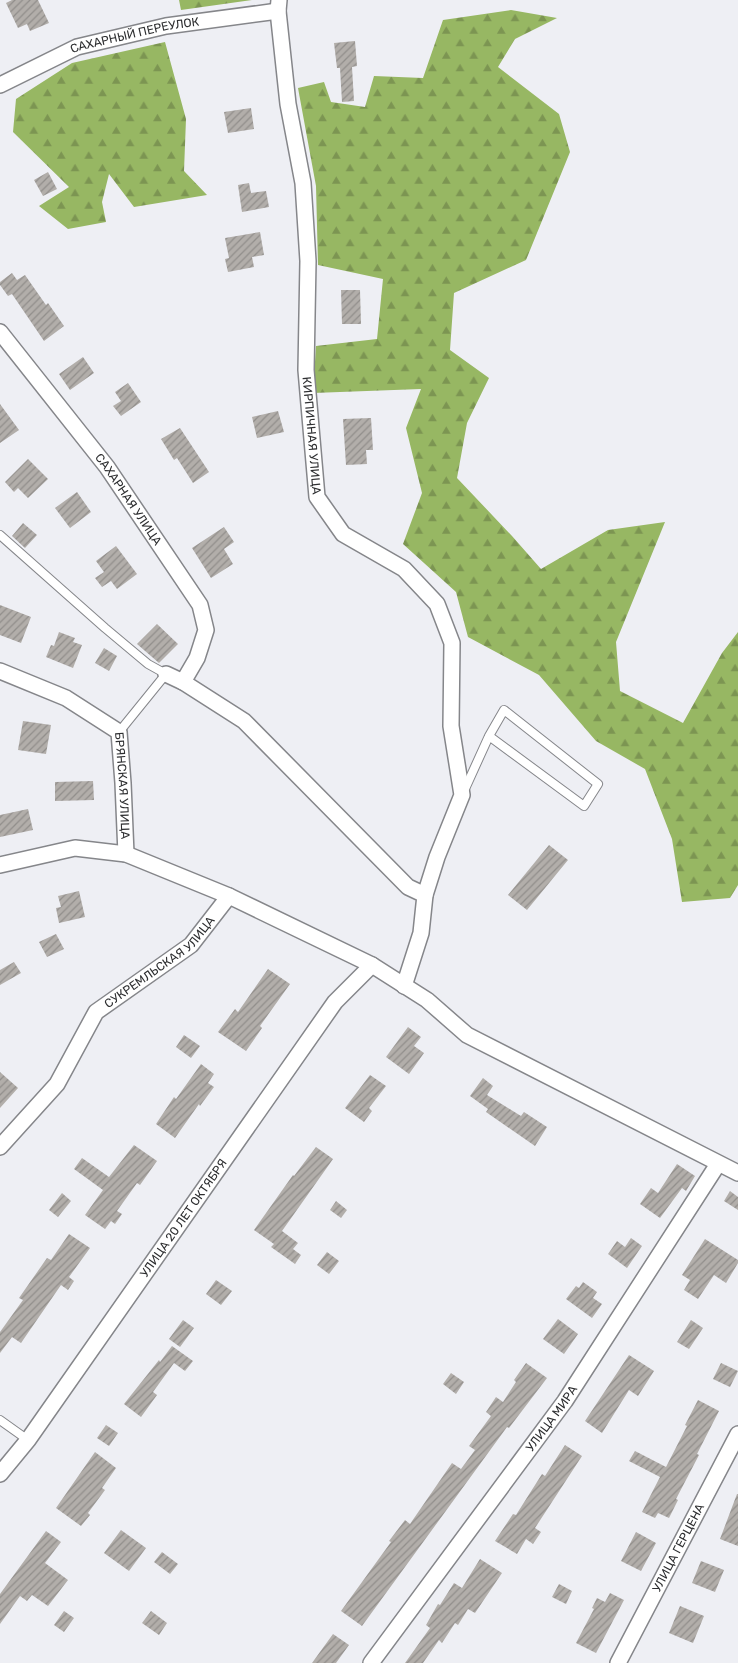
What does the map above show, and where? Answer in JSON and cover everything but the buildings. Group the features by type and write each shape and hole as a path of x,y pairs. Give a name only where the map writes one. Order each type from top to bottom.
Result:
{"street":[{"name":"САХАРНЫЙ ПЕРЕУЛОК","path":"0,85 77,47 166,26 279,6"},
{"name":"КИРПИЧНАЯ УЛИЦА","path":"279,6 288,104 303,183 308,261 306,370 317,497 343,534 404,570 437,604 452,643 451,726 462,795"},
{"name":"САХАРНАЯ УЛИЦА","path":"0,332 107,467 200,604 206,630 197,658 183,682"},
{"name":"БРЯНСКАЯ УЛИЦА","path":"0,671 66,698 119,732 126,854"},
{"path":"166,674 183,682 244,721 408,887 425,895"},
{"path":"404,986 421,933 425,895 437,857 462,795"},
{"path":"0,865 75,848 126,854 229,896 372,966 428,1000 467,1035 738,1174"},
{"name":"СУКРЕМЛЬСКАЯ УЛИЦА","path":"0,1147 57,1084 96,1012 191,946 229,896"},
{"name":"УЛИЦА 20 ЛЕТ ОКТЯБРЯ","path":"0,1474 28,1440 335,1002 372,966"},
{"name":"УЛИЦА МИРА","path":"371,1663 565,1401 718,1164"},
{"name":"УЛИЦА ГЕРЦЕНА","path":"618,1663 738,1434"}],"lane":[{"path":"0,535 112,634 148,664 166,674 119,732"},
{"path":"462,795 490,736 504,710 598,784 584,806 490,736"},
{"path":"0,1420 28,1440"}],"green space":[{"path":"179,0 252,0 181,10"},
{"path":"511,10 557,18 515,39 498,67 559,114 570,152 526,260 454,293 450,350 489,378 467,423 457,478 541,569 608,530 665,522 616,642 620,691 683,723 722,653 738,632 738,885 730,898 682,902 672,839 645,769 596,741 539,675 468,637 456,592 403,544 422,493 406,428 421,389 313,393 316,346 377,339 383,279 318,265 316,186 298,88 324,82 331,102 365,107 374,76 423,78 443,20"},
{"path":"165,42 186,119 184,171 207,195 134,207 109,174 102,202 106,222 68,229 39,206 69,187 13,132 16,99 72,63"}]}
